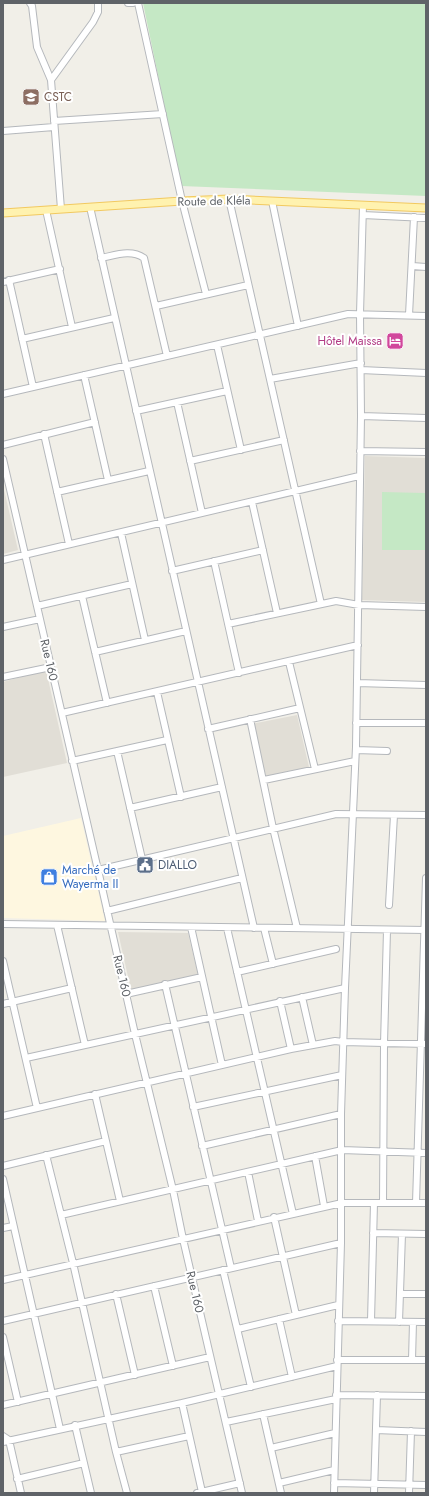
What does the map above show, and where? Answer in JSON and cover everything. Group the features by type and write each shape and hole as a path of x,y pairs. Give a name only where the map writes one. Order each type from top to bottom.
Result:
{"main road":[{"name":"Route de Kléla","path":"3,213 229,199 426,208"}],"street":[{"path":"51,80 93,22 98,12 98,3"},
{"path":"128,3 133,3"},
{"path":"138,3 182,201 206,294"},
{"path":"32,4 37,48 51,80 61,209"},
{"path":"3,131 54,124 162,114"},
{"path":"229,199 321,604"},
{"path":"272,201 298,326"},
{"path":"334,1493 342,1203 342,1075 347,929 356,750 361,416 360,314 363,205"},
{"path":"90,207 114,318 254,928"},
{"path":"46,210 72,327"},
{"path":"363,215 426,218"},
{"path":"409,315 414,217"},
{"path":"101,258 128,253 138,254 144,258 167,356"},
{"path":"412,266 426,267"},
{"path":"33,387 6,281 60,269"},
{"path":"156,306 248,285"},
{"path":"3,394 348,314 426,316"},
{"path":"22,339 114,318"},
{"path":"217,344 241,450"},
{"path":"270,379 361,363"},
{"path":"361,370 426,373"},
{"path":"84,375 108,480"},
{"path":"136,411 227,390"},
{"path":"177,402 202,513"},
{"path":"361,416 426,418"},
{"path":"3,444 94,422"},
{"path":"44,434 69,544"},
{"path":"190,461 284,440"},
{"path":"360,451 426,452"},
{"name":"Rue 160","path":"3,459 242,1493"},
{"path":"57,492 150,471"},
{"path":"3,560 359,476"},
{"path":"252,502 277,614"},
{"path":"120,533 145,640"},
{"path":"172,571 263,550"},
{"path":"214,561 238,673"},
{"path":"37,606 132,584"},
{"path":"82,596 107,703"},
{"path":"228,624 336,600 359,605 426,607"},
{"path":"3,627 40,619"},
{"path":"95,652 186,631"},
{"path":"62,713 358,645"},
{"path":"289,662 315,769"},
{"path":"3,678 51,666"},
{"path":"357,683 426,685"},
{"path":"156,692 181,797"},
{"path":"208,729 300,708"},
{"path":"250,719 273,828 297,928"},
{"path":"356,723 426,724"},
{"path":"72,761 167,740"},
{"path":"356,750 387,751"},
{"path":"117,751 142,859"},
{"path":"264,780 355,761"},
{"path":"130,808 222,787"},
{"path":"98,870 336,814 426,815"},
{"path":"389,905 394,815"},
{"path":"108,911 242,878"},
{"path":"416,1203 423,1077 426,878"},
{"path":"3,924 425,930"},
{"path":"57,925 85,1045"},
{"path":"191,927 222,1065"},
{"path":"227,928 293,1214"},
{"path":"264,928 273,964"},
{"path":"383,1203 384,1044 387,930"},
{"path":"237,972 336,949"},
{"path":"3,961 37,1108"},
{"path":"126,994 202,977"},
{"path":"166,984 174,1025 231,1268"},
{"path":"3,1004 72,988"},
{"path":"26,1058 280,1001 345,988"},
{"path":"302,997 313,1045"},
{"path":"280,1001 291,1049"},
{"path":"3,1116 291,1049 335,1041 384,1044 423,1044"},
{"path":"193,1107 342,1075"},
{"path":"95,1094 120,1201"},
{"path":"202,1146 341,1114"},
{"path":"3,1166 106,1141"},
{"path":"61,1216 342,1150 426,1153"},
{"path":"46,1155 127,1493"},
{"path":"315,1156 324,1206"},
{"path":"248,1172 258,1221"},
{"path":"3,1179 60,1428"},
{"path":"3,1280 324,1206 342,1203 426,1203"},
{"path":"371,1321 374,1203"},
{"path":"274,1218 296,1314"},
{"path":"3,1228 13,1226"},
{"path":"373,1233 426,1234"},
{"path":"399,1322 402,1234"},
{"path":"3,1321 341,1243"},
{"path":"223,1270 251,1387"},
{"path":"154,1286 173,1366"},
{"path":"116,1294 135,1375"},
{"path":"400,1294 426,1294"},
{"path":"238,1329 338,1305"},
{"path":"279,1319 292,1376"},
{"path":"338,1321 426,1322"},
{"path":"412,1360 413,1322"},
{"path":"3,1337 18,1402"},
{"path":"3,1405 100,1384 210,1357"},
{"path":"6,1441 251,1387 337,1363 426,1360"},
{"path":"374,1493 377,1395"},
{"path":"226,1422 336,1397 377,1395 426,1396"},
{"path":"182,1403 199,1492 240,1483"},
{"path":"263,1414 281,1493"},
{"path":"75,1425 91,1493"},
{"path":"376,1430 426,1432"},
{"path":"409,1493 411,1431"},
{"path":"271,1448 335,1434"},
{"path":"3,1436 6,1441 20,1493"},
{"path":"116,1452 189,1436"},
{"path":"17,1479 84,1463"},
{"path":"278,1483 334,1470"},
{"path":"334,1483 426,1485"}],"shaded area":[{"path":"365,456 426,458 426,602 362,600"},
{"path":"3,485 18,550 3,554"},
{"path":"46,670 67,763 3,777 3,682"},
{"path":"297,715 309,767 266,776 252,724"},
{"name":"Marché de Wayerma II","path":"81,818 105,921 3,918 3,836"},
{"path":"118,932 188,933 198,975 131,990"}],"green space":[{"path":"143,3 426,3 426,196 181,186"},
{"path":"382,492 425,493 425,550 382,550"}],"place":[{"name":"CSTC","path":"31,97"},
{"name":"Hôtel Maissa","path":"395,341"},
{"name":"DIALLO","path":"145,865"},
{"name":"Marché de Wayerma II","path":"49,877"}]}
